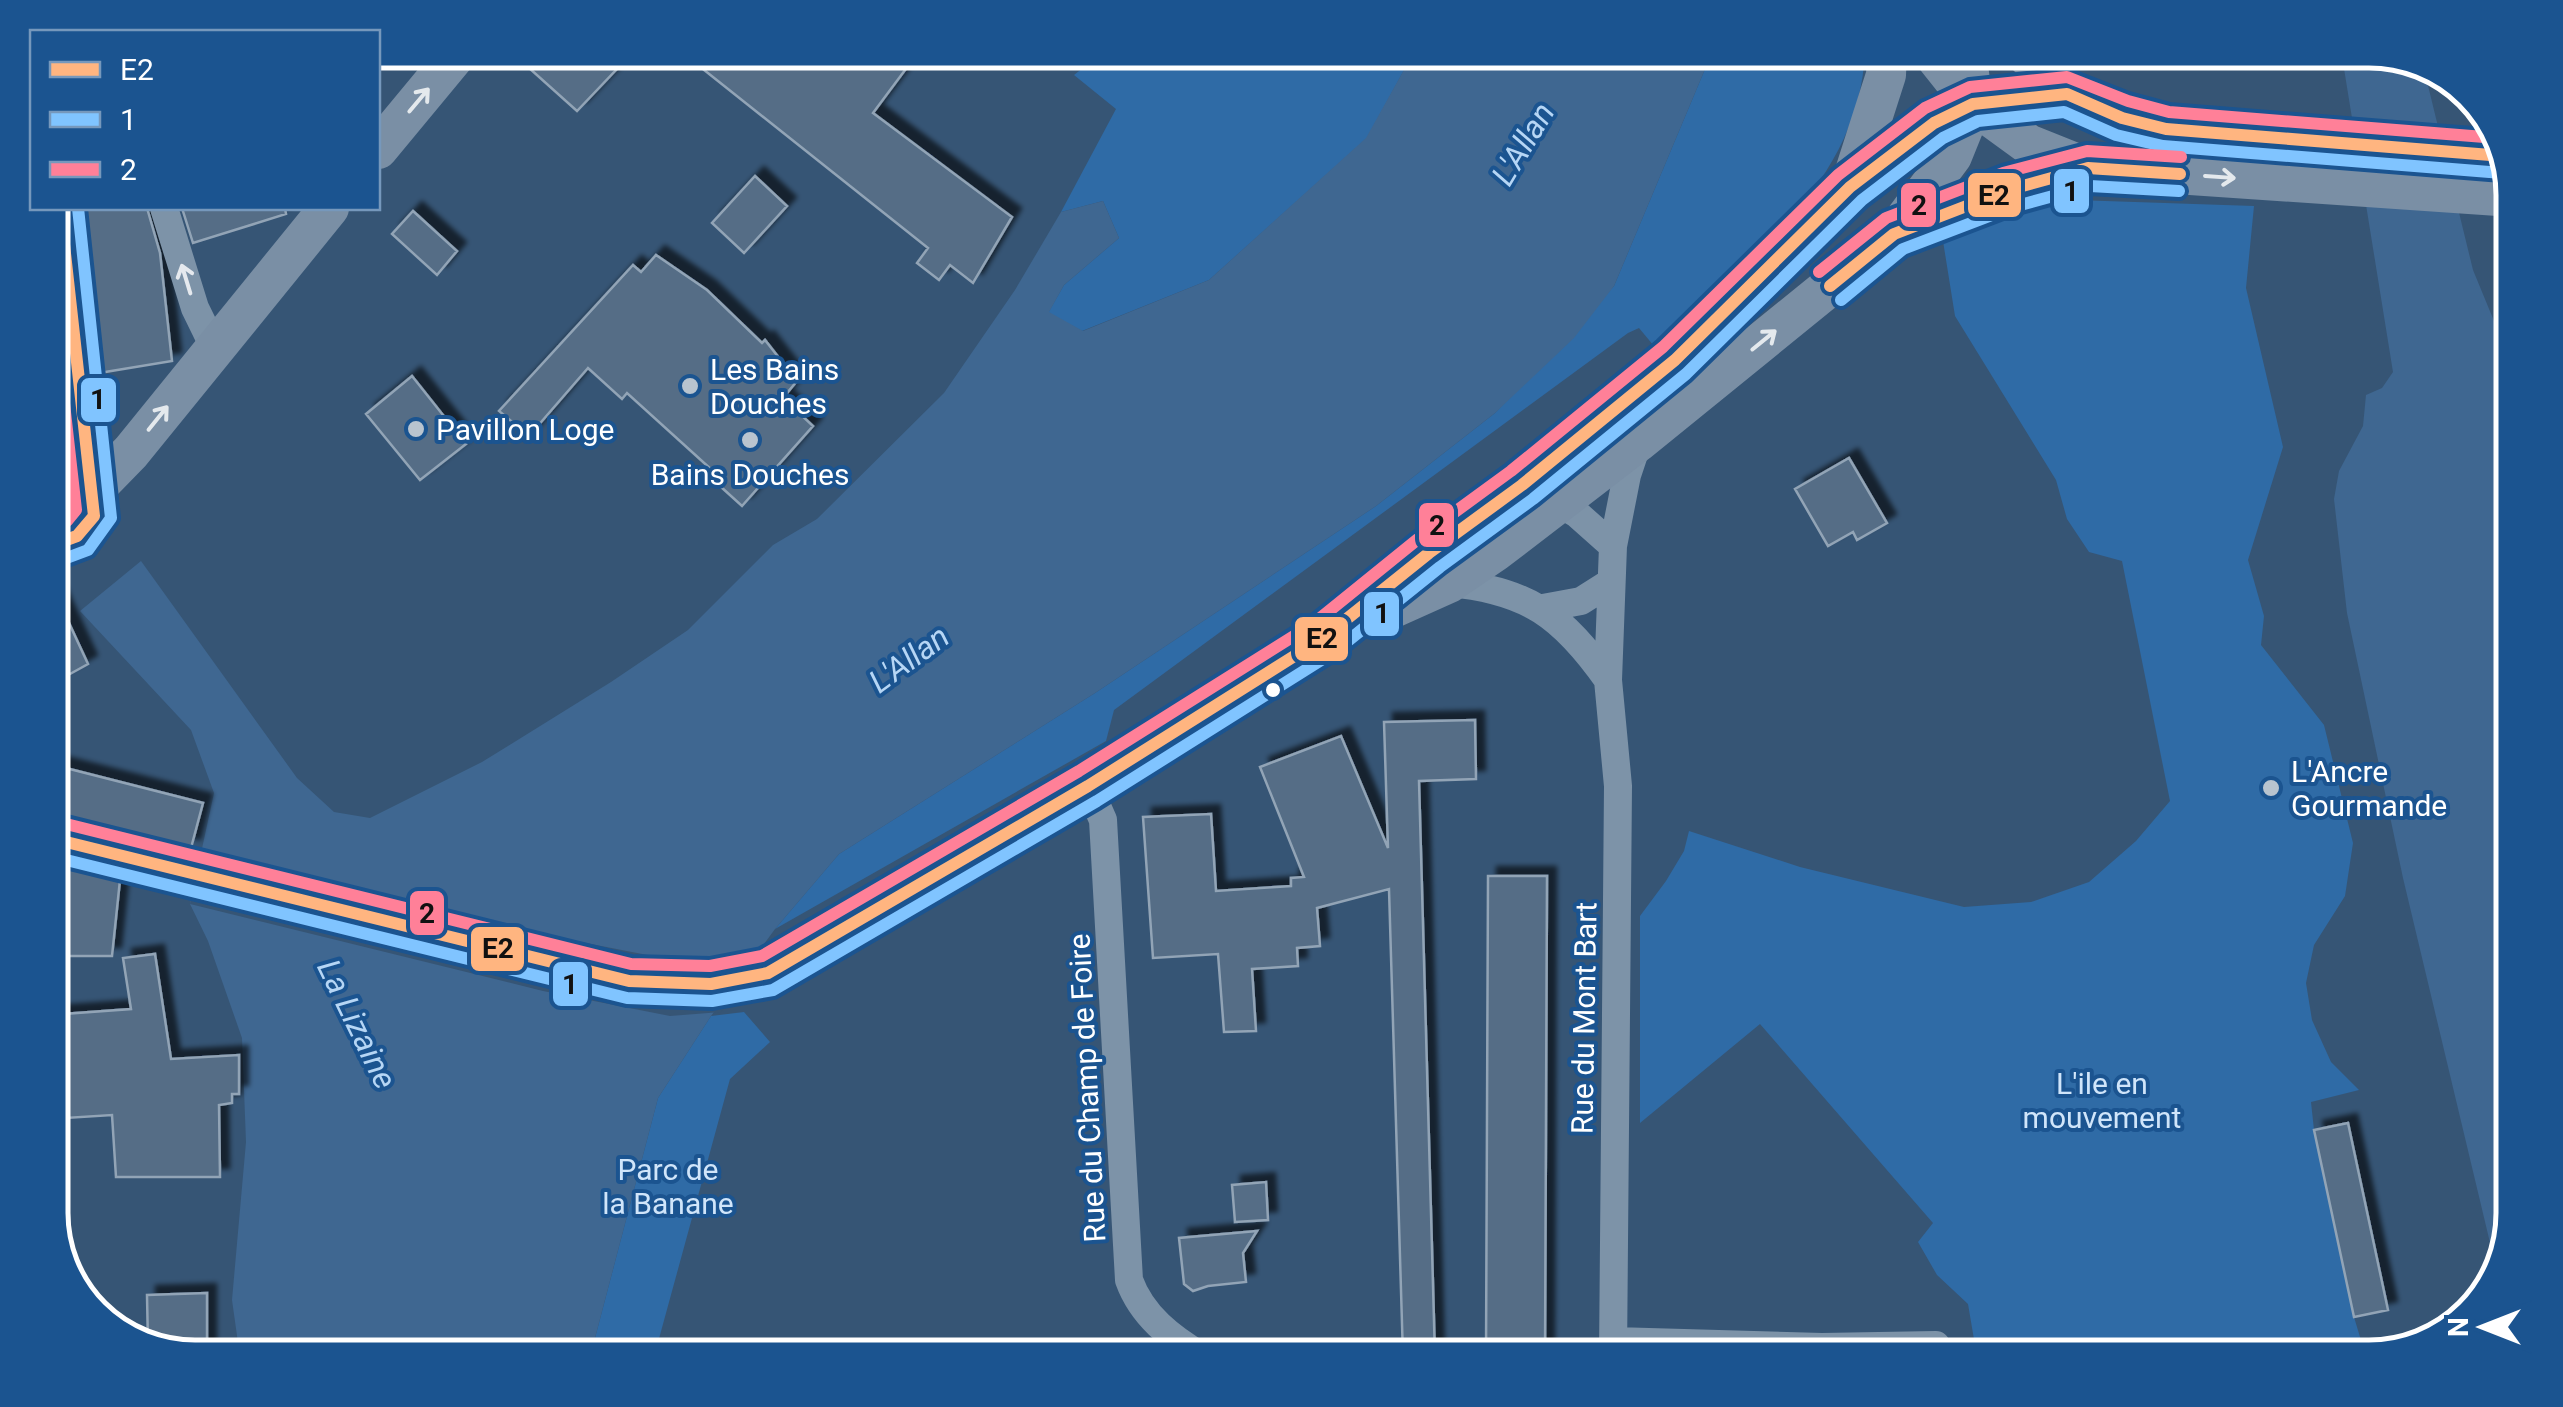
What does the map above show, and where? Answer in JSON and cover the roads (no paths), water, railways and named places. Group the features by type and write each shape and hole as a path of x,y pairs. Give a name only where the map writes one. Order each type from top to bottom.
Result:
{"main road":[{"path":"380,148 445,68"},
{"path":"1850,187 1873,122 1886,68"},
{"path":"1944,68 1973,104 2028,144 2088,168 2495,195"},
{"path":"1323,638 1449,583 1496,550 1525,497 1638,442 1894,234 1942,174 1973,104 1968,68"},
{"path":"2040,68 2067,94 2122,118 2166,129 2489,155"},
{"path":"68,842 629,982 711,984 778,968 1088,786 1323,638 1525,497 1675,360 1850,187 1934,123 1973,104 2067,94"},
{"path":"1894,234 2008,190 2088,168"},
{"path":"68,506 93,490 131,452 215,348 314,214"}],"street":[{"path":"165,210 194,308 215,348"},
{"path":"68,276 93,490"},
{"name":"Rue du Mont Bart","path":"1614,1340 1618,804 1608,680 1613,546 1626,475 1638,442"},
{"path":"1512,597 1500,578 1496,550 1525,497 1577,514 1613,546"},
{"path":"1543,608 1581,601 1611,582"},
{"path":"1449,583 1480,586 1543,608 1584,645 1608,680"},
{"name":"Rue du Champ de Foire","path":"1088,786 1103,820 1129,1280 1148,1316 1180,1340"}],"water":[{"path":"1405,68 1705,68 1614,286 1574,338 1495,413 1376,506 1095,693 839,854 775,929 711,1016 658,1098 594,1340 238,1340 232,1300 246,1142 242,1038 208,941 190,904 214,793 191,730 80,611 141,561 297,778 334,812 370,818 482,762 611,682 688,630 773,545 817,519 944,393 1015,290 1061,212 1103,201 1119,238 1064,285 1049,312 1083,331 1209,280 1366,138"},
{"path":"2344,68 2393,70 2427,82 2473,270 2495,324 2496,1212 2491,1246 2403,878 2347,613 2334,499 2339,471 2363,426 2366,395 2382,388 2393,372"}],"place":[{"name":"Les Bains Douches","path":"690,386"},
{"name":"Pavillon Loge","path":"416,429"},
{"name":"Bains Douches","path":"750,440"},
{"name":"L'Ancre Gourmande","path":"2271,788"}],"water label":[{"name":"L'Allan","path":"1523,144"},
{"name":"L'Allan","path":"909,659"},
{"name":"La Lizaine","path":"357,1024"}],"park label":[{"name":"L'ile en mouvement","path":"2102,1100"},
{"name":"Parc de la Banane","path":"668,1186"}]}
